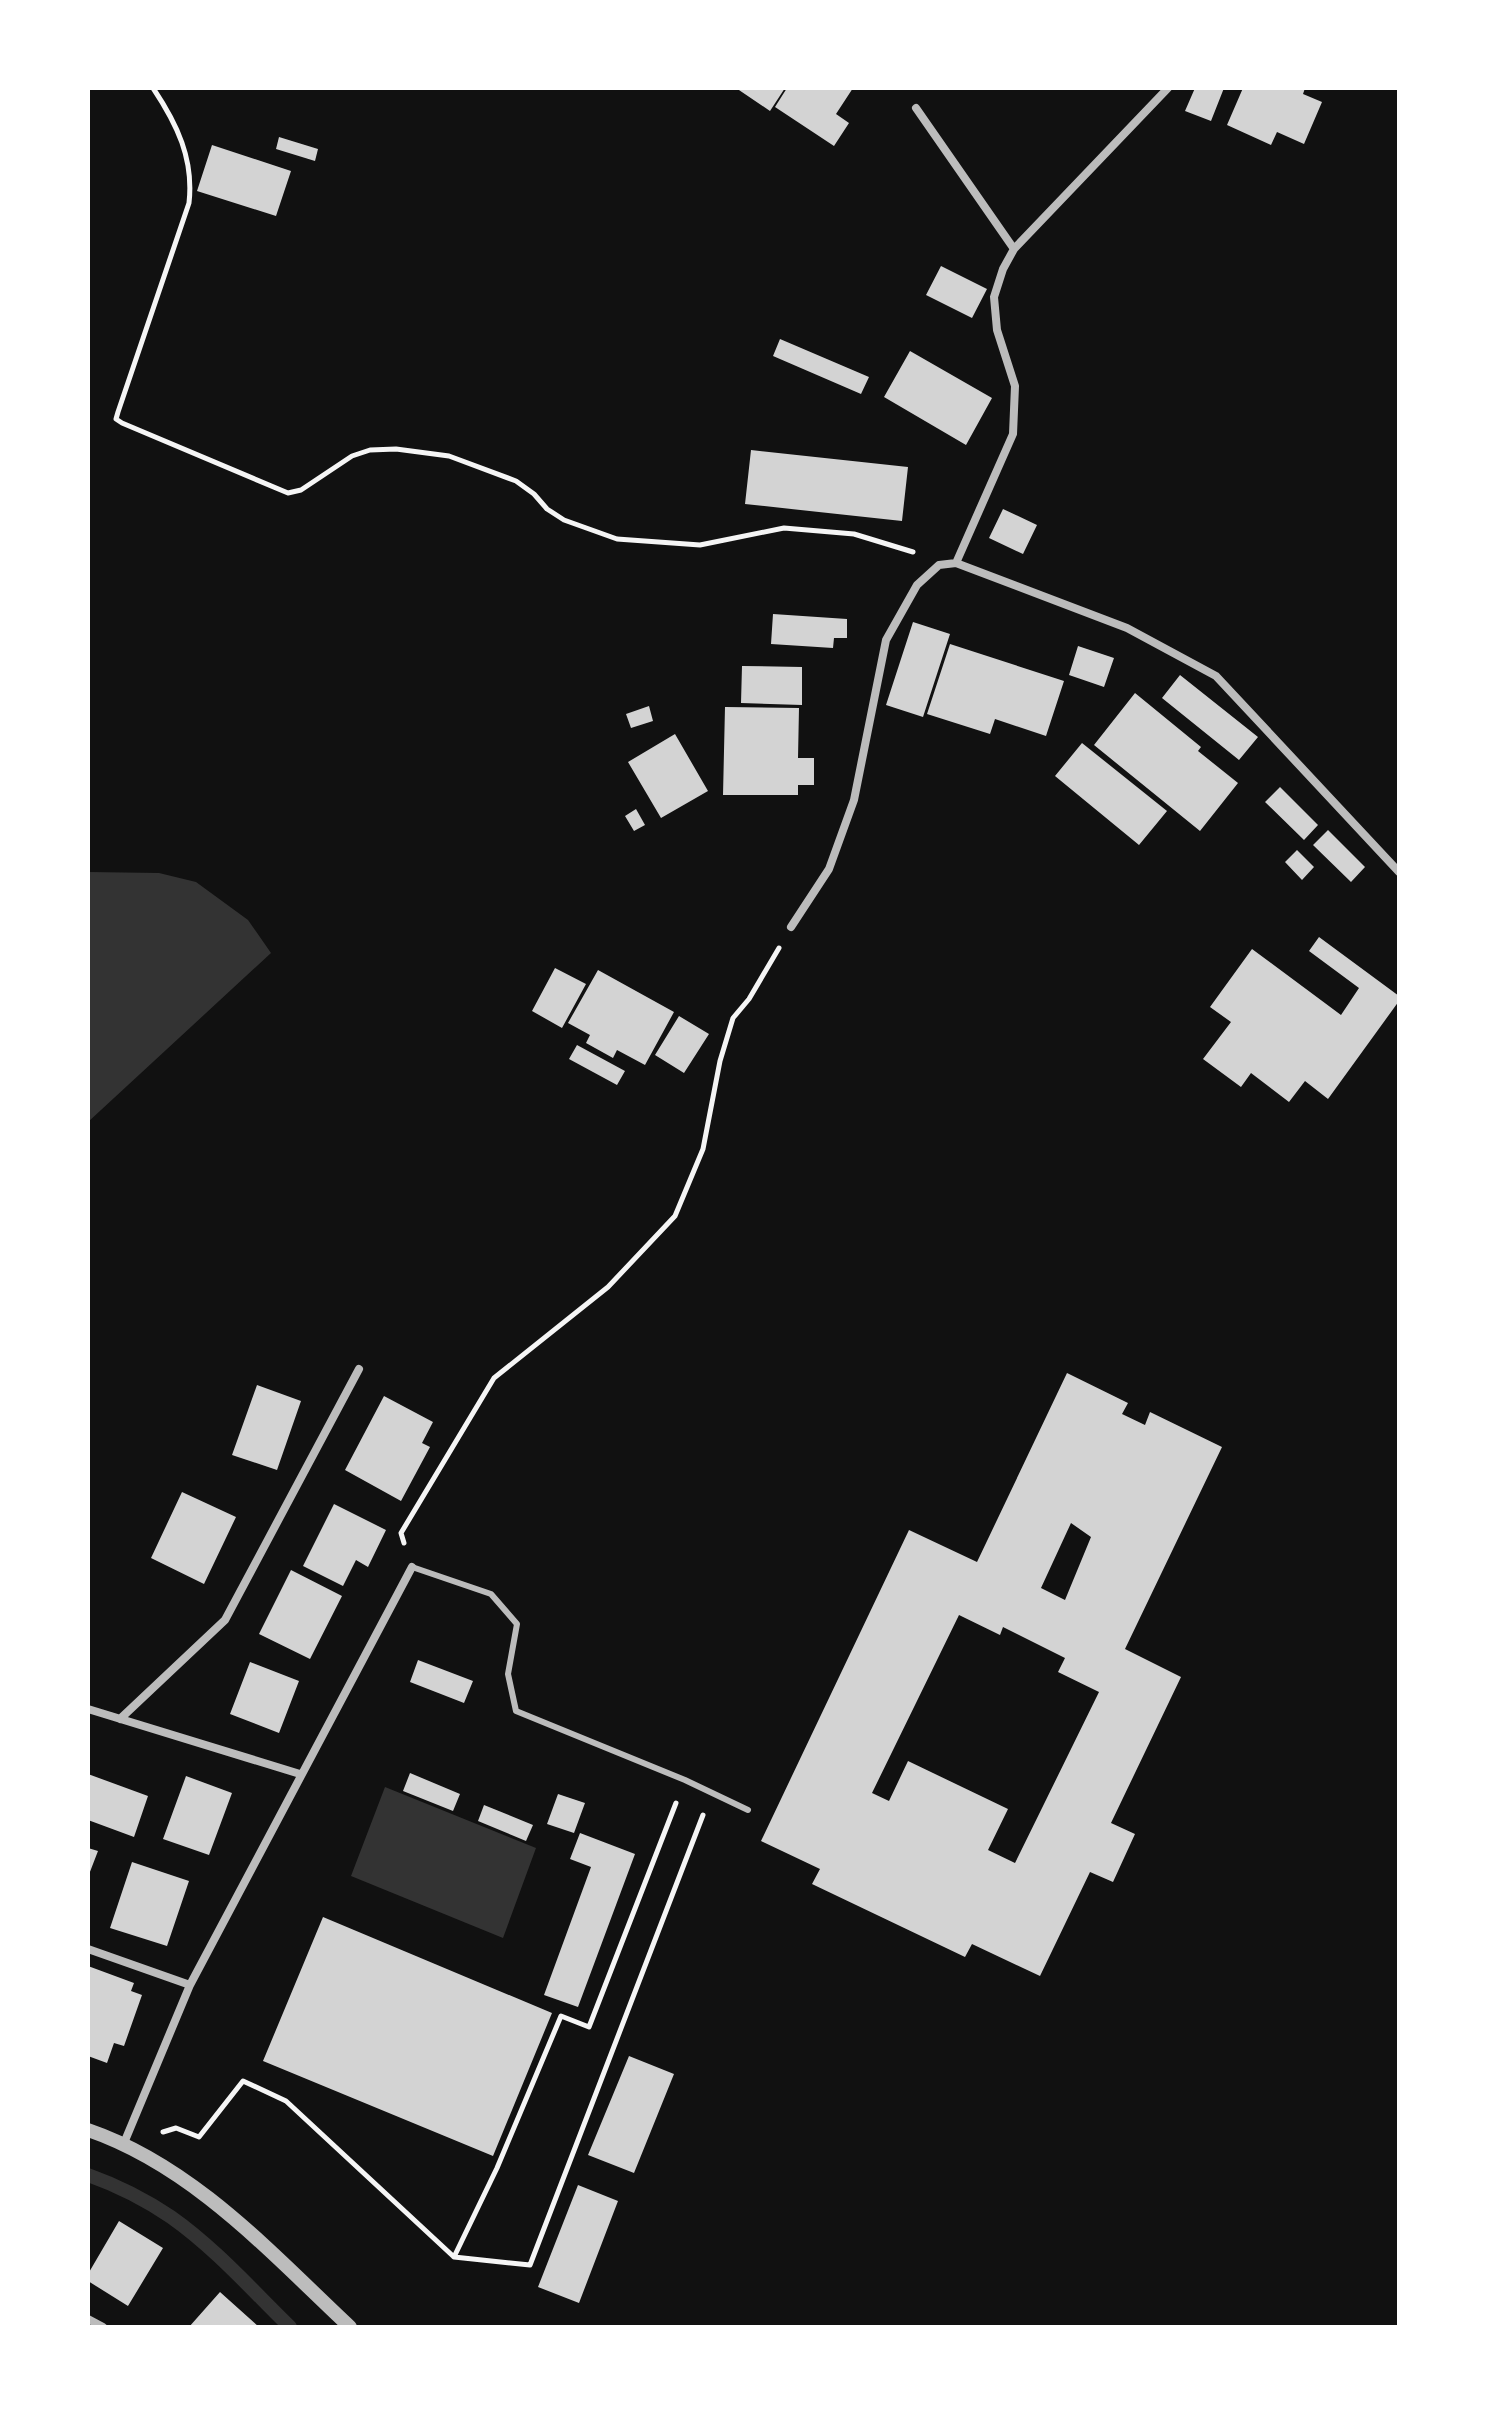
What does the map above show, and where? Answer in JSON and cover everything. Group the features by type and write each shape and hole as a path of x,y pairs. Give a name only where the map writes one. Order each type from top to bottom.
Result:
{"street":[{"path":"956,563 1013,434 1015,386 997,330 994,297 1003,269 1014,249 1168,88"},
{"path":"916,108 1014,249"},
{"path":"791,927 829,869 854,800 886,640 917,585 939,565 956,563 1127,628 1216,676 1399,872"},
{"path":"120,1719 225,1620 359,1369"},
{"path":"124,2143 190,1985 412,1567"},
{"path":"88,1709 300,1774"},
{"path":"88,1949 190,1985"},
{"path":"88,2130 124,2143 223,2208 350,2327"},
{"path":"88,2319 103,2327"}],"lane":[{"path":"412,1567 491,1594 517,1624 508,1674 516,1711 685,1780 748,1810"}],"path":[{"path":"153,88 184,143 189,203 118,412 116,419 122,423 288,493 301,490 352,456 370,450 396,449 449,456 516,481 564,520 617,539 700,545 784,528 826,530 854,534 916,553 939,565"},
{"path":"412,1567 401,1533 494,1378 608,1287 675,1216 703,1149 720,1061 733,1018 749,999 791,927"},
{"path":"454,2257 497,2168 561,2016 589,2027 685,1780"},
{"path":"199,2137 243,2081 286,2101 454,2257 530,2265 712,1792"}],"shaded area":[{"path":"88,872 159,873 196,882 248,920 271,953 88,1122"},
{"path":"385,1787 536,1848 503,1938 351,1876"}],"building":[{"path":"736,88 785,88 770,111"},
{"path":"787,88 853,88 836,114 849,123 834,146 775,107"},
{"path":"1195,88 1224,88 1211,121 1185,111"},
{"path":"1243,88 1305,88 1303,94 1322,102 1304,144 1277,132 1271,145 1227,125"},
{"path":"279,137 318,149 315,161 276,149"},
{"path":"212,145 291,171 276,216 197,191"},
{"path":"941,266 987,289 972,318 926,295"},
{"path":"780,339 869,377 861,394 773,356"},
{"path":"910,351 992,398 966,445 884,397"},
{"path":"751,450 908,467 902,521 745,504"},
{"path":"1003,509 1037,525 1023,554 989,538"},
{"path":"773,614 847,619 847,638 834,638 833,648 771,644"},
{"path":"913,622 950,634 923,717 886,705"},
{"path":"950,644 1064,681 1046,736 995,719 990,734 927,714"},
{"path":"1078,646 1114,658 1104,687 1069,675"},
{"path":"742,666 802,667 802,705 741,703"},
{"path":"1180,675 1258,737 1239,760 1162,698"},
{"path":"1135,693 1201,747 1198,751 1238,783 1200,831 1094,745"},
{"path":"649,706 653,721 631,728 626,714"},
{"path":"725,707 799,708 798,758 814,758 814,785 798,785 798,795 723,795"},
{"path":"675,734 708,791 661,818 628,762"},
{"path":"1082,743 1167,811 1139,845 1055,776"},
{"path":"1280,787 1318,825 1304,840 1265,802"},
{"path":"636,809 645,825 634,831 625,816"},
{"path":"1328,830 1365,867 1351,882 1313,845"},
{"path":"1297,850 1314,867 1302,880 1285,862"},
{"path":"1319,937 1399,996 1399,1001 1328,1099 1305,1081 1289,1102 1251,1073 1241,1087 1203,1059 1231,1022 1210,1007 1252,949 1341,1015 1359,988 1309,951"},
{"path":"555,968 586,984 562,1028 532,1011"},
{"path":"598,970 674,1012 645,1065 617,1050 613,1058 586,1043 590,1035 568,1023"},
{"path":"679,1016 709,1034 684,1073 655,1055"},
{"path":"577,1045 625,1071 617,1085 569,1059"},
{"path":"1067,1373 1128,1403 1122,1414 1145,1425 1150,1412 1222,1447 1125,1649 1181,1677 1111,1823 1135,1834 1113,1882 1090,1872 1040,1976 972,1944 965,1957 812,1884 820,1869 761,1841 909,1530 977,1562","holes":["1071,1523 1091,1537 1065,1600 1041,1588","959,1615 1000,1635 1003,1627 1065,1658 1058,1672 1099,1692 1015,1863 988,1850 1008,1809 908,1761 889,1801 872,1793"]},
{"path":"257,1385 301,1401 277,1470 232,1455"},
{"path":"384,1396 433,1422 422,1443 430,1447 401,1501 345,1470"},
{"path":"182,1492 236,1517 204,1584 151,1558"},
{"path":"334,1504 386,1530 368,1567 356,1560 343,1586 303,1566"},
{"path":"291,1570 342,1596 310,1659 259,1634"},
{"path":"418,1660 473,1681 464,1703 410,1682"},
{"path":"250,1662 299,1681 279,1733 230,1714"},
{"path":"410,1773 460,1794 453,1811 403,1791"},
{"path":"88,1774 148,1796 134,1837 88,1820"},
{"path":"186,1776 232,1793 209,1855 163,1839"},
{"path":"558,1794 585,1803 574,1833 547,1824"},
{"path":"484,1805 533,1825 526,1841 478,1821"},
{"path":"580,1833 635,1854 578,2007 544,1995 591,1867 570,1859"},
{"path":"88,1848 98,1851 88,1877"},
{"path":"132,1862 189,1881 167,1946 110,1928"},
{"path":"323,1917 552,2013 493,2156 263,2061"},
{"path":"88,1966 134,1983 131,1991 142,1995 124,2046 114,2043 107,2063 88,2056"},
{"path":"629,2056 674,2074 634,2173 588,2155"},
{"path":"578,2185 618,2201 579,2303 538,2287"},
{"path":"119,2221 163,2248 128,2306 88,2281 88,2274"},
{"path":"220,2292 259,2327 189,2327"}],"waterway":[{"path":"88,2175 141,2199 187,2229 290,2327"}]}
